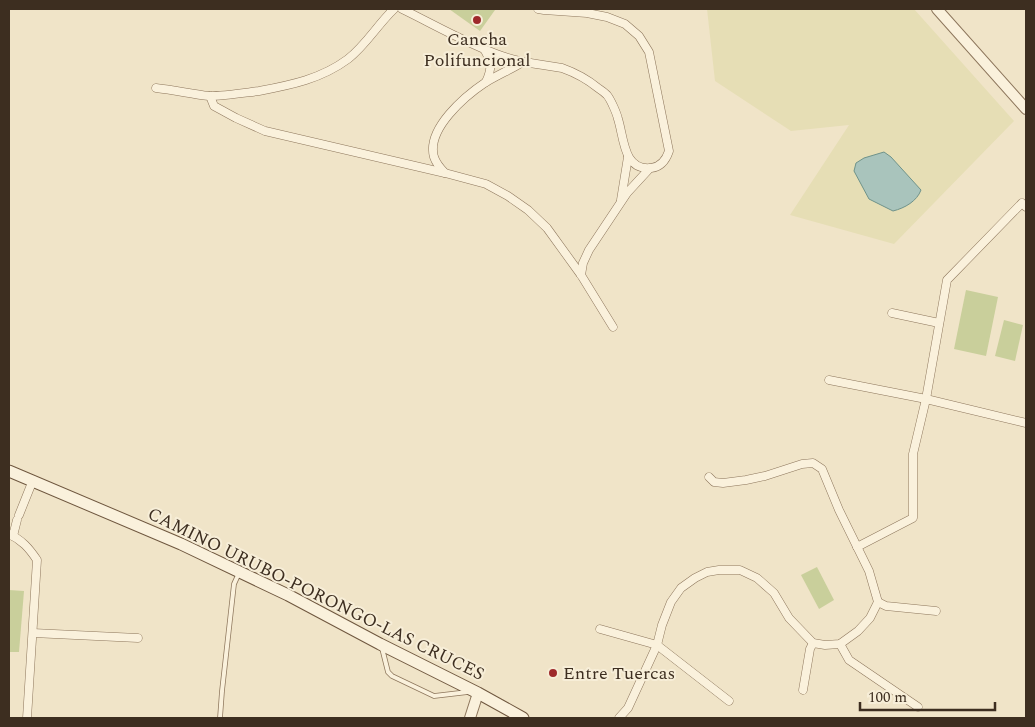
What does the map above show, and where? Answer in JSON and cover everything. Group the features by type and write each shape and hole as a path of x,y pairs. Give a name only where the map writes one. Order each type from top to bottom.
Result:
{"main road":[{"name":"CAMINO URUBO-PORONGO-LAS CRUCES","path":"9,470 181,544 305,604 523,718"}],"street":[{"path":"156,88 210,96 242,94 292,85 323,74 348,58 373,34 394,9"},
{"path":"402,9 504,57 561,68 586,78 607,96 618,118 624,148 628,157 642,167 656,167 662,163 667,158 669,151 649,52 639,36 624,24 607,17 587,13 538,9"},
{"path":"937,9 1026,109"},
{"path":"484,49 491,65 490,74 486,82"},
{"path":"445,173 438,166 433,148 434,138 446,117 466,97 486,82 524,62"},
{"path":"210,96 214,106 265,131 445,173 486,184 508,196 528,210 547,228 581,275 613,327"},
{"path":"621,202 628,157"},
{"path":"581,275 583,263 589,250 627,193 650,168"},
{"path":"857,547 913,518 913,454 926,399 947,280 1022,202 1026,207"},
{"path":"892,313 939,323"},
{"path":"828,380 926,399 1026,423"},
{"path":"619,718 628,708 656,645 671,602 681,588 694,578 707,572 740,570 757,578 774,593 789,618 813,643 825,645 840,644 858,631 870,618 878,602 868,571 839,510 822,468 813,463 802,464 765,476 722,483 714,482 709,477"},
{"path":"27,718 37,560 30,548 19,538 11,535 33,480"},
{"path":"878,602 886,606 936,611"},
{"path":"600,629 656,645 729,701"},
{"path":"33,633 138,638"},
{"path":"803,690 813,643"},
{"path":"840,644 849,660 918,707"},
{"path":"470,718 476,692"}],"lane":[{"path":"220,718 234,584 239,573"},
{"path":"380,644 388,672 392,676 434,696 476,692"}],"shaded area":[{"path":"707,9 914,9 1014,121 894,244 790,215 849,125 791,131 715,81"}],"green space":[{"name":"Cancha Polifuncional","path":"449,9 494,9 495,10 480,31"},
{"path":"966,290 998,297 986,356 954,349"},
{"path":"1004,320 1023,325 1015,361 995,356"},
{"path":"817,567 834,600 819,609 801,575"},
{"path":"9,590 24,591 19,652 9,652"}],"water":[{"path":"884,152 891,157 921,190 917,198 910,204 893,211 869,199 854,171 856,163 864,158"}],"place":[{"name":"Cancha Polifuncional","path":"477,20"},
{"name":"Entre Tuercas","path":"553,673"}]}
